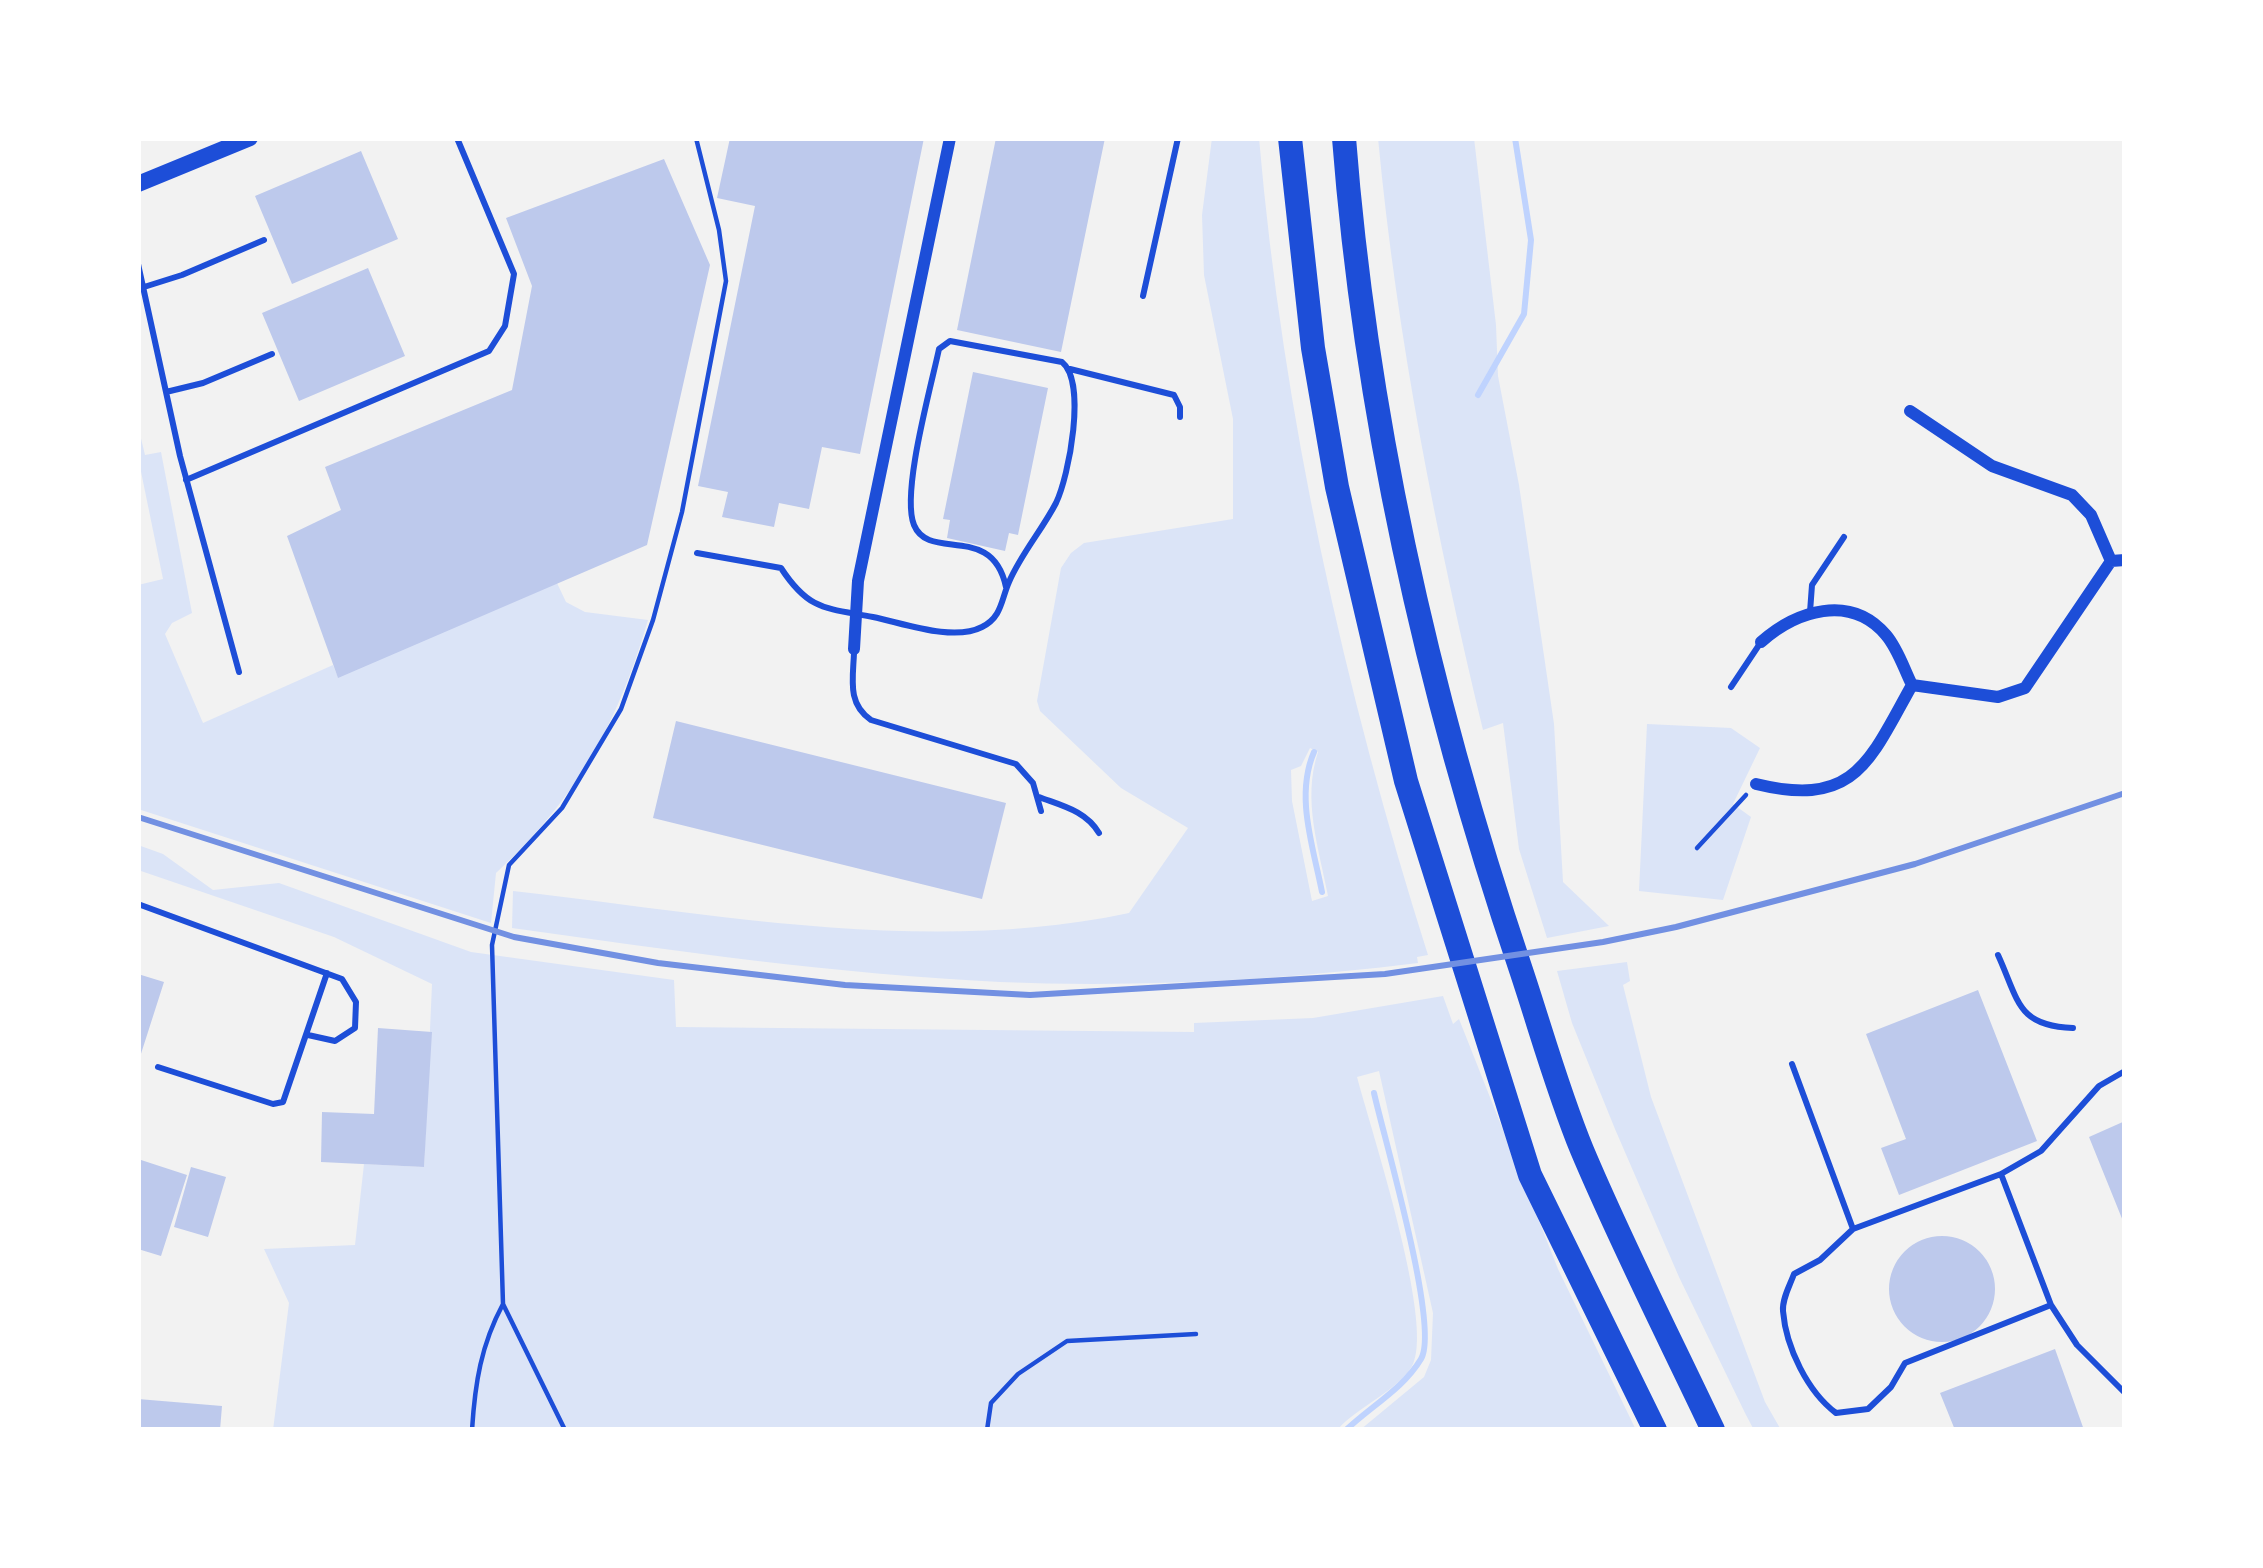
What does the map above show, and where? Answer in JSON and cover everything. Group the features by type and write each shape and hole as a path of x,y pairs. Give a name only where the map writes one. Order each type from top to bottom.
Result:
{"highway":[{"path":"1290,138 1313,347 1337,487 1406,781 1530,1175 1655,1430"},
{"path":"1344,138 1362,317 1388,467 1458,770 1581,1148 1713,1430"}],"street":[{"path":"138,184 250,138"},
{"path":"854,649 858,581 950,138"},
{"path":"1910,411 1992,466 2072,495 2091,515 2118,561 2025,688 1998,697 1912,685"},
{"path":"1761,642 1781,624 1810,612 1831,610 1867,619 1893,645 1912,685"},
{"path":"1756,784 1799,793 1838,785 1876,752 1912,685"}],"lane":[{"path":"186,480 489,351 505,326 514,274 457,138"},
{"path":"1143,296 1178,138"},
{"path":"143,287 264,240"},
{"path":"138,264 186,480 239,672"},
{"path":"1006,586 1003,572 983,550 929,539 913,524 910,490 943,343 1048,358 1070,369 1174,395 1180,417"},
{"path":"166,392 203,383 272,354"},
{"path":"697,553 781,568 809,603 972,631 997,615 1006,586 1059,495 1074,412 1070,369"},
{"path":"1810,612 1812,585 1844,537"},
{"path":"1731,687 1761,642"},
{"path":"854,649 852,691 861,713 1016,764 1039,797 1041,811"},
{"path":"1039,797 1079,812 1099,833"},
{"path":"138,904 327,973 349,986 357,1011 355,1028 334,1041 308,1035"},
{"path":"1998,956 2025,1013 2044,1027 2073,1028"},
{"path":"158,1067 273,1104 283,1102 327,973"},
{"path":"1792,1064 1853,1229"},
{"path":"2050,1305 1904,1364 1892,1387 1868,1409 1836,1413 1815,1397 1781,1307 1794,1274 1820,1260 1853,1229 2001,1174 2041,1151 2099,1086 2125,1071"},
{"path":"2001,1174 2050,1305 2077,1345 2125,1393"}],"path":[{"path":"565,1430 503,1304 492,945 509,865 562,808 621,709 653,620 682,512 726,281 719,230 696,138"},
{"path":"1696,848 1756,784"},
{"path":"472,1430 483,1343 503,1304"},
{"path":"987,1430 992,1403 1018,1374 1067,1341 1196,1334"}],"shaded area":[{"path":"1212,138 1259,138 1284,346 1321,551 1370,754 1428,955 1417,957 1418,963 1314,974 1052,984 817,967 512,928 513,891 821,927 899,931 1053,925 1129,913 1188,828 1121,788 1040,711 1037,701 1061,568 1071,553 1084,543 1233,519 1233,419 1204,275 1202,215","holes":["1310,748 1318,752 1312,806 1328,896 1312,901 1292,801 1291,770 1301,766"]},
{"path":"1378,138 1474,138 1498,376 1554,724 1563,882 1609,926 1547,938 1519,849 1503,723 1483,730 1420,436"},
{"path":"138,426 145,455 161,452 192,613 172,623 165,634 203,723 333,665 338,677 557,583 566,602 585,612 648,620 623,693 591,758 550,817 496,873 491,923 138,809 138,585 163,579 138,457"},
{"path":"1647,724 1731,728 1760,748 1733,804 1751,817 1723,900 1639,891"},
{"path":"138,845 163,854 213,890 279,883 471,952 674,980 676,1027 1194,1032 1194,1023 1313,1018 1443,996 1453,1024 1459,1019 1558,1269 1636,1430 1360,1430 1424,1377 1431,1360 1433,1313 1379,1071 1357,1077 1408,1268 1417,1341 1407,1373 1337,1430 273,1430 289,1303 264,1249 355,1245 364,1164 424,1167 432,984 334,937 138,870"},
{"path":"1627,962 1630,981 1623,985 1651,1097 1765,1402 1781,1430 1754,1430 1746,1415 1679,1277 1572,1023 1557,971"}],"building":[{"path":"730,138 924,138 860,454 822,447 809,509 779,503 774,527 722,517 728,492 698,486 755,206 717,198"},
{"path":"996,138 1105,138 1061,352 957,330"},
{"path":"361,151 398,239 292,284 255,196"},
{"path":"664,159 710,265 647,545 338,678 287,536 341,510 325,467 512,390 532,286 506,218"},
{"path":"368,268 405,356 299,401 262,313"},
{"path":"973,372 1048,388 1018,535 1009,533 1005,551 947,538 950,520 943,519"},
{"path":"676,721 1006,803 982,899 653,818"},
{"path":"138,974 164,982 139,1060 138,1059"},
{"path":"1978,990 2037,1141 1899,1195 1881,1148 1906,1139 1866,1034"},
{"path":"378,1028 432,1032 424,1167 321,1162 322,1112 374,1114"},
{"path":"2125,1121 2125,1226 2089,1137"},
{"path":"138,1159 187,1175 161,1256 138,1249"},
{"path":"191,1167 226,1177 208,1237 174,1227"},
{"path":"1942,1236 1962,1240 1980,1251 1991,1269 1995,1289 1991,1309 1980,1327 1962,1338 1942,1342 1922,1338 1904,1327 1893,1309 1889,1289 1893,1269 1904,1251 1922,1240"},
{"path":"2055,1349 2084,1430 1955,1430 1940,1393"},
{"path":"138,1399 222,1406 220,1430 138,1430"}],"waterway":[{"path":"1478,395 1524,314 1531,240 1515,138"},
{"path":"1314,752 1306,804 1322,892"},
{"path":"1346,1430 1405,1379 1421,1359 1425,1340 1417,1273 1374,1093"}],"railway":[{"path":"138,817 514,937 658,963 845,985 1030,995 1385,974 1603,942 1915,864 2125,793"}]}
